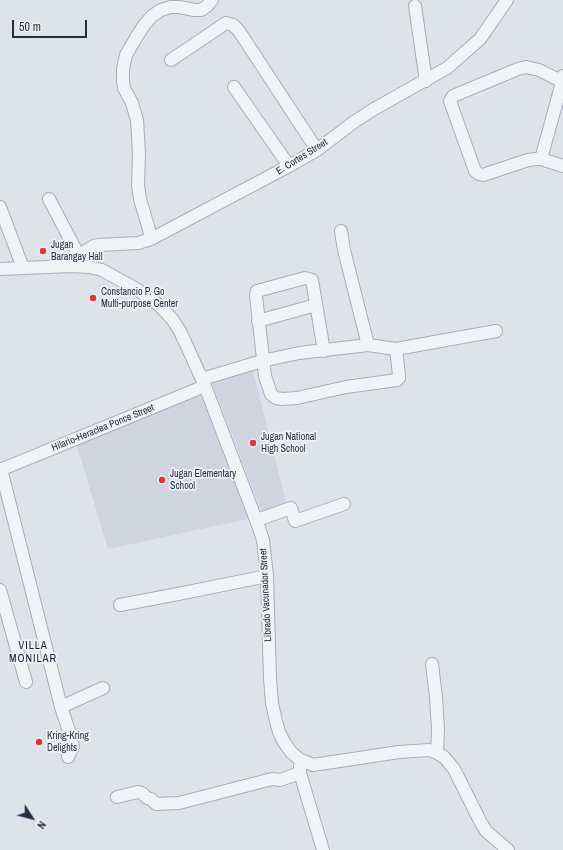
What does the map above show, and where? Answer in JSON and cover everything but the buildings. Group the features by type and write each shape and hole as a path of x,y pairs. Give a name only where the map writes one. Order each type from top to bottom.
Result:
{"street":[{"path":"151,239 140,199 138,185 139,154 137,120 132,103 124,88 123,69 129,49 152,16 161,10 171,7 201,10 212,0"},
{"name":"E. Cortes Street","path":"71,266 86,250 99,245 138,243 151,239 317,150 374,109 447,68 480,39 507,0"},
{"path":"414,6 426,80"},
{"path":"171,60 226,23 233,25 239,31 317,150"},
{"path":"542,159 562,78 526,67 453,96 450,101 475,172 483,175 528,160 536,159 542,159 563,166"},
{"path":"234,87 289,166"},
{"path":"49,199 79,256"},
{"path":"0,207 23,268"},
{"path":"341,231 344,250 368,345"},
{"name":"Librado Vacunador Street","path":"0,269 71,266 89,267 102,270 138,290 160,306 172,319 180,331 204,382 263,540 267,576 270,679 274,709 279,732 291,752 299,759"},
{"path":"324,350 312,280 305,278 257,291 256,296 262,361 271,394 276,398 297,398 397,380 399,375 396,348"},
{"path":"258,321 316,305"},
{"name":"Hilario-Heraclea Ponce Street","path":"0,470 204,382 262,361 300,353 368,345 396,348 496,331"},
{"path":"0,470 61,707 73,746 68,757"},
{"path":"256,520 291,508 295,521 344,504"},
{"path":"120,604 267,576"},
{"path":"0,590 26,682"},
{"path":"432,664 438,729 436,752"},
{"path":"61,707 103,688"},
{"path":"323,850 300,773 299,759 313,765 399,752 429,750 444,757 454,769 486,831 508,850"},
{"path":"117,796 138,792 151,799 156,804 179,803 272,779 280,780 300,773"}],"shaded area":[{"name":"Jugan National High School","path":"252,367 287,506 262,513 211,380"},
{"name":"Jugan Elementary School","path":"202,391 253,518 108,549 76,443"}],"place":[{"name":"Jugan Barangay Hall","path":"43,251"},
{"name":"Constancio P. Go Multi-purpose Center","path":"93,298"},
{"name":"Jugan National High School","path":"253,443"},
{"name":"Jugan Elementary School","path":"162,480"},
{"name":"Kring-Kring Delights","path":"39,742"}],"district":[{"name":"VILLA MONILAR","path":"33,652"}]}
